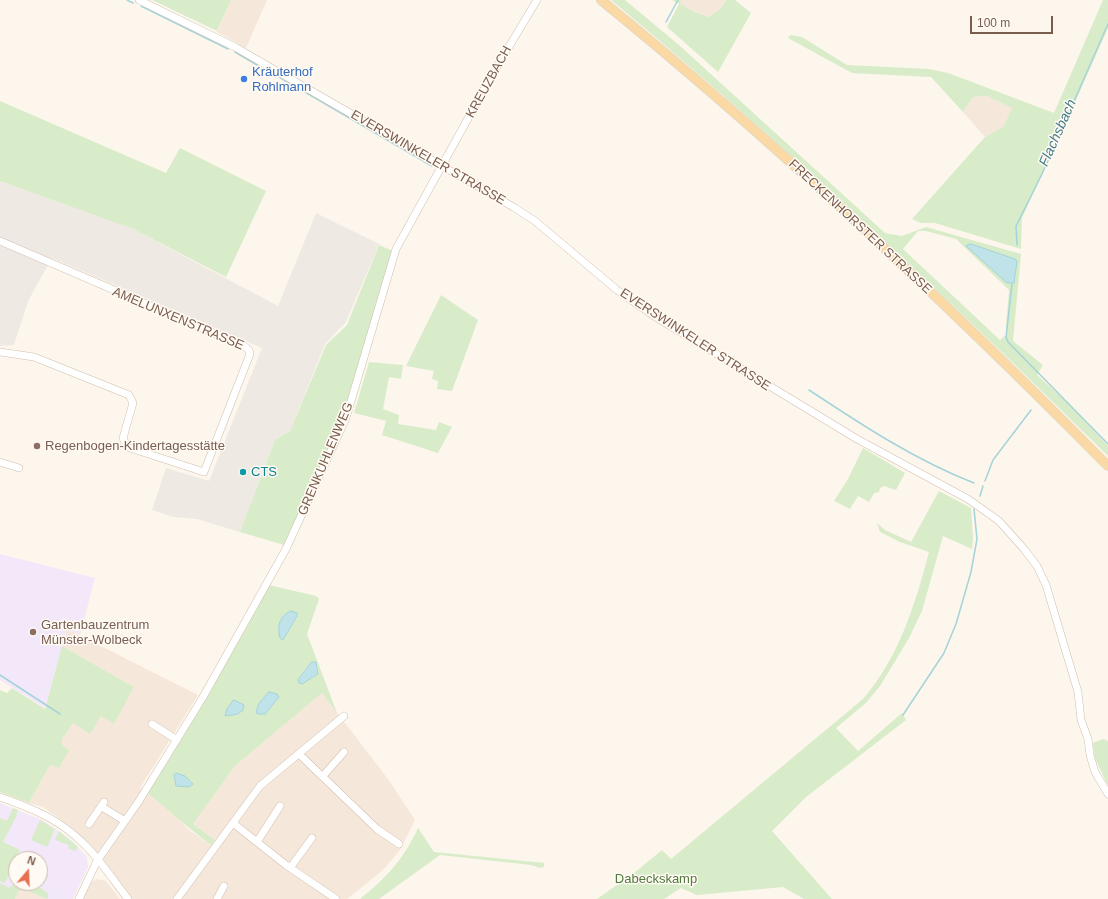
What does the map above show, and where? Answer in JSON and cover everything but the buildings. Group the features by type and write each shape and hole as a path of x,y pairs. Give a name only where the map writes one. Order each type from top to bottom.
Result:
{"main road":[{"name":"FRECKENHORSTER STRASSE","path":"601,0 689,73 831,198 992,350 1108,466"}],"street":[{"name":"EVERSWINKELER STRASSE","path":"139,0 235,47 536,221 617,290 654,316 857,439 968,499 999,521 1037,566 1046,585 1078,692 1081,720 1088,739 1090,755 1095,772 1108,794"},
{"name":"KREUZBACH","path":"441,165 537,0"},
{"name":"GRENKUHLENWEG","path":"79,899 97,861 125,821 177,740 270,580 318,483 348,412 396,249 441,165"},
{"name":"AMELUNXENSTRASSE","path":"0,242 244,346 249,350 250,354 204,472 127,447 123,438 133,403 129,395 34,357 0,352"},
{"path":"0,462 18,468"},
{"path":"177,899 260,786 344,716"},
{"path":"152,724 177,740"},
{"path":"323,776 344,752"},
{"path":"299,754 377,829 399,844"},
{"path":"0,797 37,811 65,827 87,846 97,861 128,899"},
{"path":"89,824 103,804 125,821"},
{"path":"256,842 280,806"},
{"path":"233,823 290,868 336,899"},
{"path":"290,868 312,838"},
{"path":"217,899 224,886"}],"shaded area":[{"path":"231,0 267,0 246,48 217,32"},
{"path":"681,0 726,0 719,10 709,17 679,4"},
{"path":"987,96 1012,108 1003,127 985,137 963,112 973,97"},
{"path":"0,181 133,229 278,306 316,213 379,244 346,322 325,344 290,431 275,440 240,532 197,519 173,517 152,510 166,468 209,481 262,348 52,258 28,301 14,345 0,346"},
{"name":"Gartenbauzentrum Münster-Wolbeck","path":"0,554 95,578 80,635 67,629 45,708 0,680"},
{"path":"67,629 198,695 140,788 173,813 189,830 211,845 215,840 193,824 235,766 322,693 388,779 415,820 400,850 383,870 347,899 132,899 94,849 71,827 43,807 29,803 50,765 59,768 62,739 73,723 101,716 123,705 134,687 62,646"},
{"path":"0,803 40,819 72,841 87,857 88,867 73,899 47,899 27,891 48,891 48,851 8,851 8,891 19,891 15,899 0,899"},
{"path":"96,879 106,881 120,899 83,899 90,883"},
{"path":"19,891 27,891 47,899 15,899"}],"green space":[{"path":"152,0 231,0 217,31"},
{"path":"611,0 625,0 679,45 885,233 902,236 926,227 1021,254 1013,341 1043,365 1037,375 1070,405 1108,446 1108,456 926,280 802,166 675,54","holes":["918,231 926,231 956,239 1009,290 1006,326 1007,334 1000,340 903,249"]},
{"path":"672,0 681,0 680,4 709,17 719,10 726,0 735,0 751,13 718,72 667,27 679,4"},
{"path":"1103,0 1108,0 1108,28 1022,218 1021,249 935,223 921,223 912,219 985,137 1003,127 1012,108 987,96 973,97 963,112 931,77 852,73 788,38 790,35 802,37 847,65 929,69 948,73 1054,113"},
{"path":"0,101 166,173 180,148 266,191 226,277 133,229 0,181"},
{"path":"379,245 393,251 344,416 284,545 240,532 275,440 290,431 326,345 347,325"},
{"path":"441,295 478,320 452,391 437,389 438,381 432,379 434,371 406,366"},
{"path":"369,362 403,365 401,379 389,377 383,409 399,415 398,424 436,430 439,422 452,427 438,453 382,435 386,421 354,413"},
{"path":"863,448 905,473 896,490 884,486 880,488 879,492 874,493 869,502 858,496 850,509 834,501 848,479"},
{"name":"Dabeckskamp","path":"939,491 971,508 973,538 972,549 943,536 922,611 909,638 880,686 866,703 836,728 858,751 902,713 906,720 806,797 772,831 832,899 804,899 783,887 697,895 681,888 664,899 597,899 639,869 662,850 671,859 863,699 887,666 896,648 918,591 929,552 900,542 880,532 877,523 885,530 911,542"},
{"path":"269,585 316,596 319,599 307,634 337,713 322,693 235,766 193,824 215,840 211,845 147,793","holes":["291,611 297,613 297,616 283,640 280,638 279,634 280,622 284,616","315,662 318,669 316,676 307,681 298,680 307,667 309,668","269,692 279,697 265,714 258,714 257,711 262,699"]},
{"path":"62,646 134,687 114,724 101,716 90,734 73,723 62,739 62,745 69,750 59,768 50,765 29,803 0,792 0,690 7,693 12,688 45,709"},
{"path":"1103,739 1108,741 1108,786 1095,758 1093,743"},
{"path":"13,808 18,810 3,842 20,850 8,851 8,876 5,883 0,881 0,818 7,821"},
{"path":"40,820 55,829 47,847 31,840"},
{"path":"418,828 434,852 544,863 544,867 540,868 531,865 440,855 379,899 360,899 394,867 407,849"},
{"path":"59,831 78,847 75,851 68,848 69,845 55,840"},
{"path":"0,883 8,887 8,891 19,891 15,899 0,899"},
{"path":"27,891 45,891 49,896 47,899"}],"water":[{"path":"971,244 1015,259 1017,261 1014,283 1007,283 966,246"},
{"path":"291,611 297,613 297,616 283,640 280,638 279,634 280,622 287,613"},
{"path":"312,662 316,662 318,674 302,684 299,683 298,680"},
{"path":"269,692 277,694 279,697 265,714 257,714 258,705"},
{"path":"234,700 244,705 243,710 238,714 225,716 227,709"},
{"path":"176,773 185,776 193,784 189,787 176,786 174,775"}],"waterway":[{"path":"127,0 133,3"},
{"path":"666,22 678,0"},
{"path":"141,6 228,49"},
{"name":"Flachsbach","path":"1017,245 1016,226 1042,174 1108,24"},
{"path":"235,52 257,65"},
{"path":"267,70 432,166"},
{"name":"Flachsbach","path":"1012,284 1006,337 1008,342 1108,444"},
{"path":"809,390 869,429 910,453 974,483"},
{"path":"985,481 993,460 1031,410"},
{"path":"980,496 983,486"},
{"path":"903,715 944,653 956,624 971,572 977,539 974,509"},
{"path":"0,675 60,714"}],"place":[{"name":"Kräuterhof Rohlmann","path":"244,79"},
{"name":"Regenbogen-Kindertagesstätte","path":"37,446"},
{"name":"CTS","path":"243,472"},
{"name":"Gartenbauzentrum Münster-Wolbeck","path":"33,632"}]}
